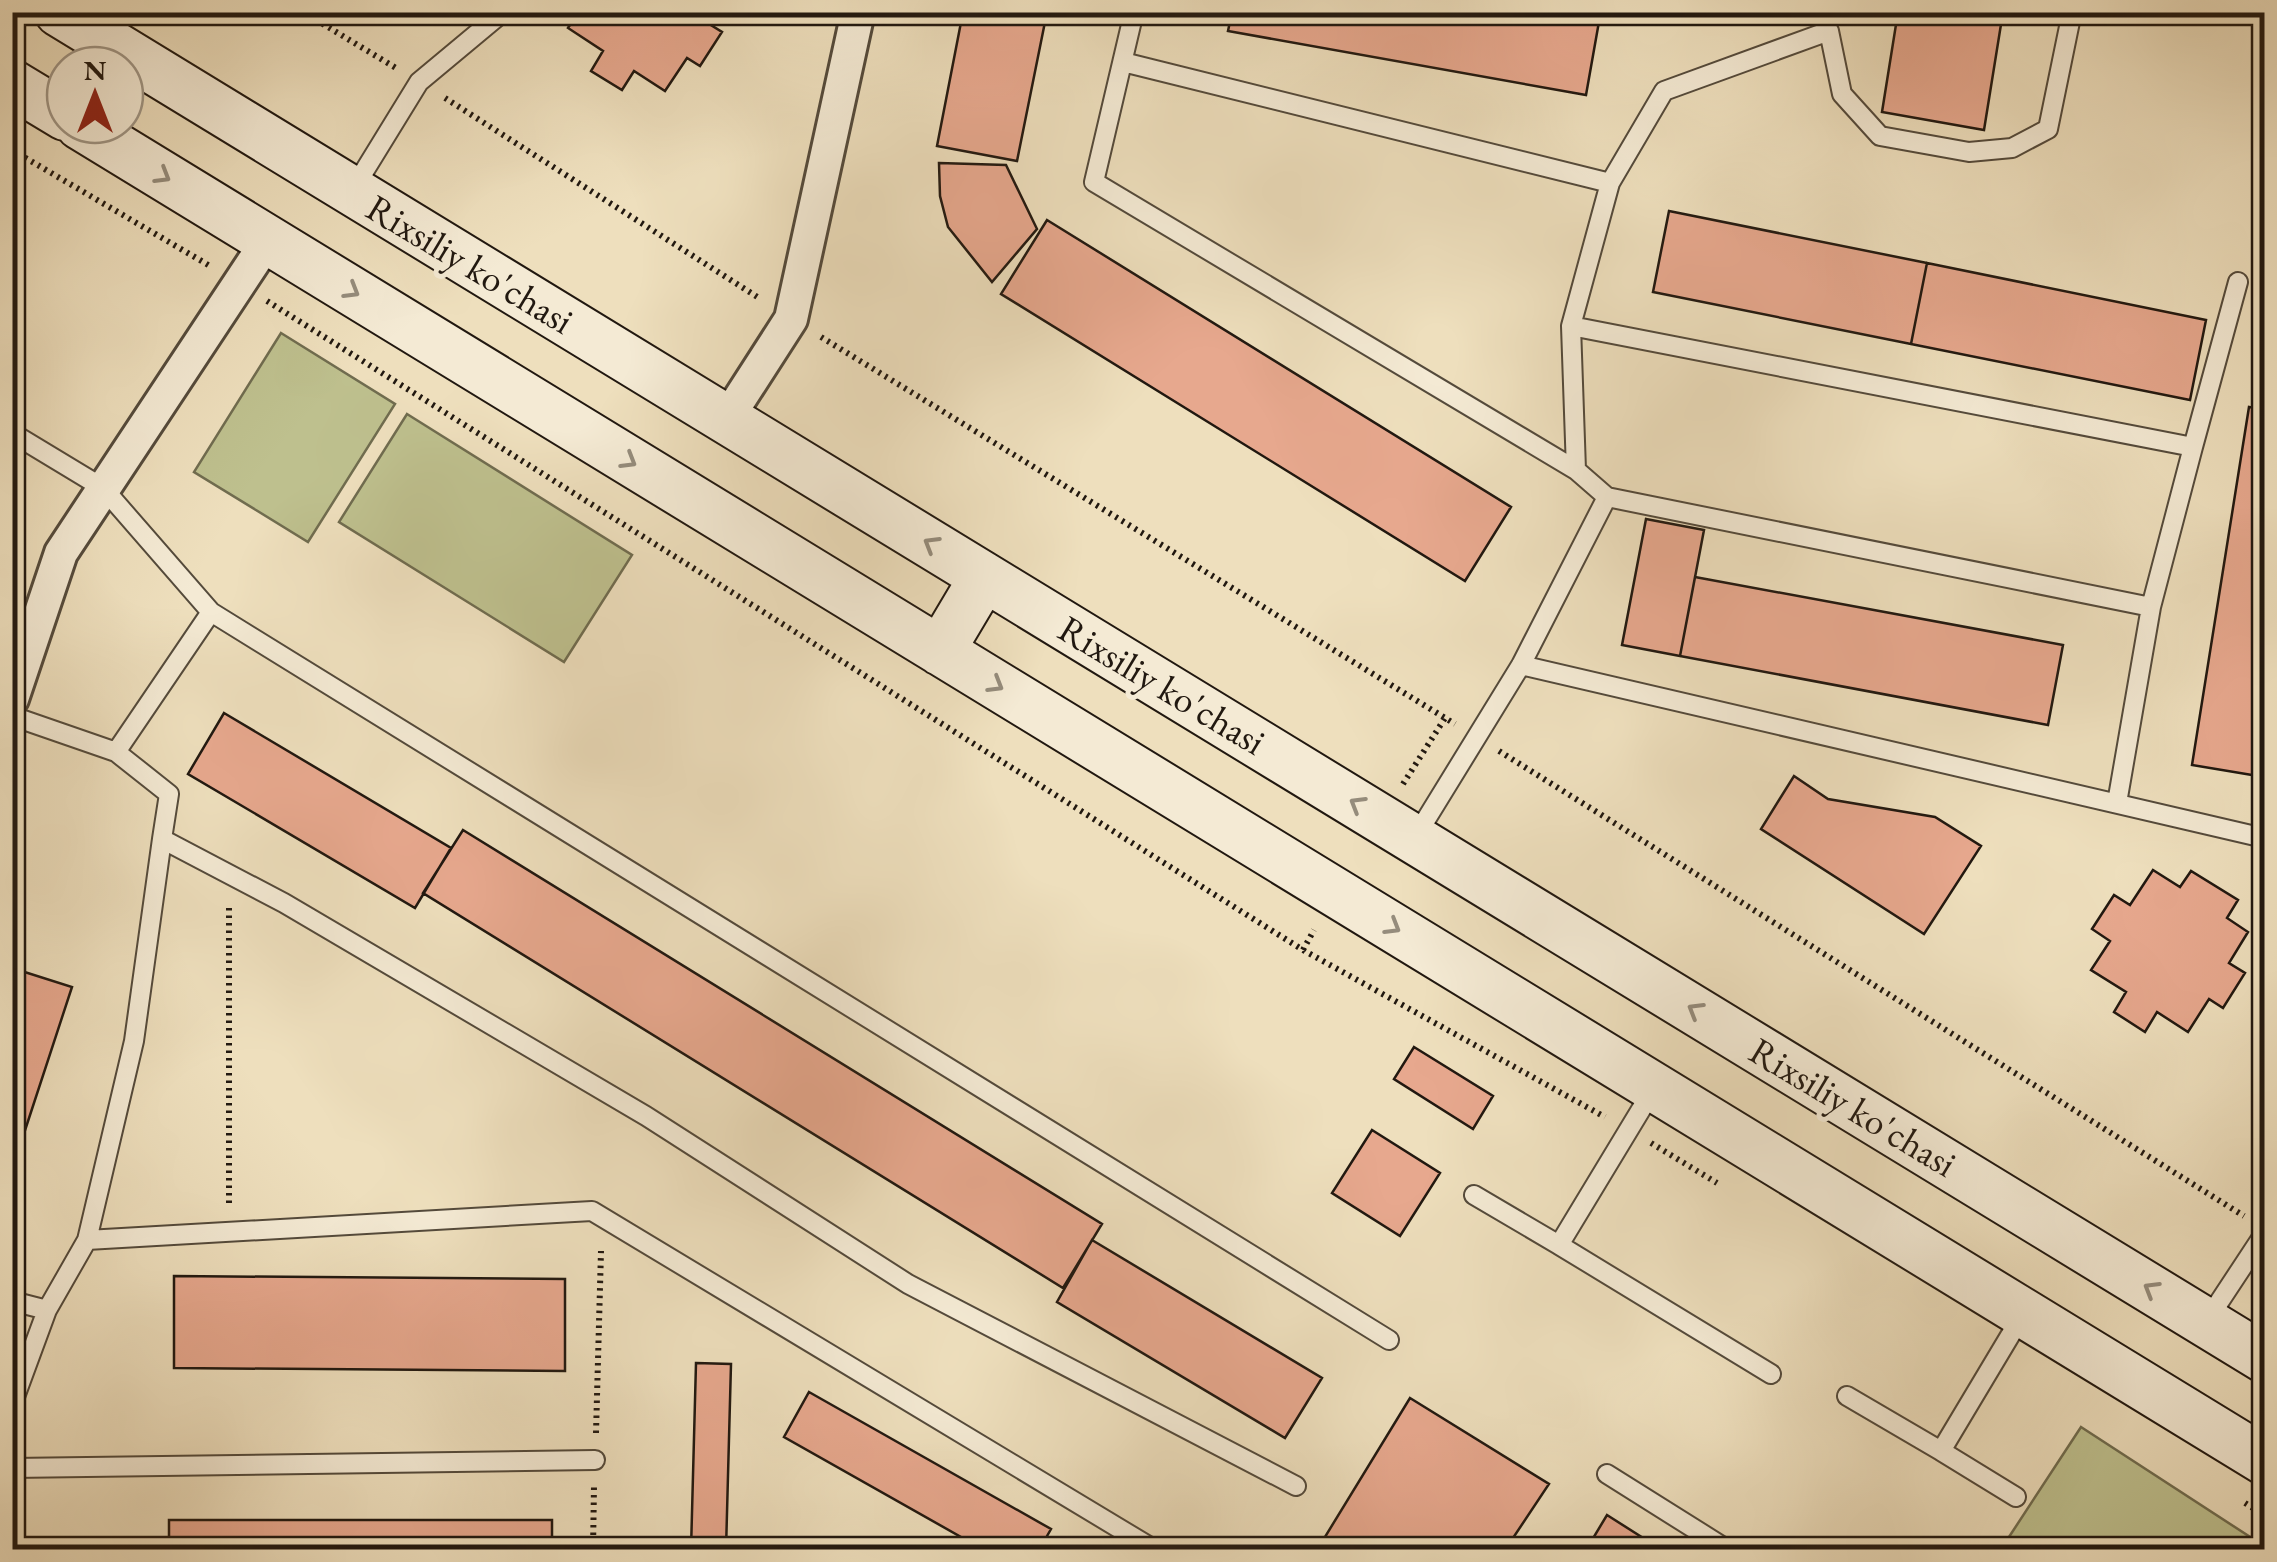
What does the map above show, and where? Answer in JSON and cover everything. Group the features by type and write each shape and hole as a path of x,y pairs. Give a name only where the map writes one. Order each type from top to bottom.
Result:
{"main road":[{"name":"Rixsiliy ko'chasi","path":"59,12 2264,1358"},
{"path":"12,84 45,104"},
{"path":"113,145 2264,1460"},
{"path":"940,651 984,577"}],"street":[{"path":"726,420 791,318 851,16"},
{"path":"12,700 61,553 268,240"}],"lane":[{"path":"352,191 419,82 503,12"},
{"path":"1134,12 1094,182 1576,470 1607,497 2151,607"},
{"path":"1576,470 1571,326 1610,183 1664,92 1831,22 1842,94 1880,136 1969,152 2012,148 2048,129 2072,12"},
{"path":"1122,62 1610,183"},
{"path":"2117,803 2151,607 2238,282"},
{"path":"1571,326 2192,448"},
{"path":"12,433 102,488 211,612 1389,1340"},
{"path":"1398,829 1479,738 1607,497"},
{"path":"116,752 211,612"},
{"path":"1521,665 2264,838"},
{"path":"12,716 116,752 169,794 134,1041 87,1240 47,1310 12,1405"},
{"path":"162,840 646,1116 908,1284 1296,1486"},
{"path":"1559,1244 1654,1087"},
{"path":"1474,1195 1771,1374"},
{"path":"87,1240 592,1211 1154,1550"},
{"path":"2206,1322 2264,1234"},
{"path":"12,1301 47,1310"},
{"path":"1941,1451 2024,1313"},
{"path":"1847,1396 2016,1497"},
{"path":"12,1468 595,1460"},
{"path":"1607,1474 1728,1550"}],"path":[{"path":"303,12 791,318 1479,738 2248,1219"},
{"path":"12,150 241,285 1302,950 1731,1191"},
{"path":"1398,829 1446,718"},
{"path":"229,875 229,1232"},
{"path":"592,1550 602,1217"},
{"path":"2232,1494 2264,1515"}],"green space":[{"path":"281,333 395,404 308,542 194,472"},
{"path":"407,414 632,555 564,662 339,522"},
{"path":"2081,1427 2264,1549 2022,1550 2007,1540"}],"building":[{"path":"578,12 711,12 706,22 722,32 700,66 687,58 665,91 634,71 622,90 591,71 603,51 568,28"},
{"path":"963,12 1047,12 1017,161 937,146"},
{"path":"1232,12 1580,12 1600,16 1586,95 1228,31"},
{"path":"1898,12 2003,12 1984,130 1882,112"},
{"path":"939,163 1006,165 1037,229 992,282 948,227 940,196"},
{"path":"1669,211 1927,263 1911,344 1653,292"},
{"path":"1047,220 1511,507 1465,581 1001,294"},
{"path":"1927,263 2206,320 2190,400 1911,344"},
{"path":"2249,407 2264,409 2264,777 2192,765"},
{"path":"1646,519 1704,530 1680,656 1622,645"},
{"path":"1695,577 2063,645 2048,725 1680,656"},
{"path":"224,713 451,848 415,908 188,774"},
{"path":"1794,776 1828,799 1935,817 1981,846 1924,934 1761,829"},
{"path":"463,830 1102,1224 1063,1288 423,893"},
{"path":"2153,870 2180,887 2191,871 2238,900 2227,918 2248,932 2229,963 2245,973 2223,1008 2209,999 2188,1032 2157,1012 2145,1032 2114,1012 2126,992 2091,970 2110,941 2092,929 2114,895 2130,905"},
{"path":"12,968 72,987 12,1170"},
{"path":"1414,1047 1493,1096 1473,1129 1394,1079"},
{"path":"1372,1130 1440,1173 1400,1236 1332,1193"},
{"path":"1092,1240 1322,1378 1285,1438 1057,1302"},
{"path":"174,1276 565,1279 565,1371 174,1368"},
{"path":"696,1363 731,1364 726,1550 691,1550"},
{"path":"809,1392 1051,1529 1039,1550 984,1550 784,1437"},
{"path":"1410,1398 1549,1484 1505,1550 1317,1550"},
{"path":"1607,1515 1662,1550 1586,1550"},
{"path":"169,1520 552,1520 552,1550 169,1550"}]}
